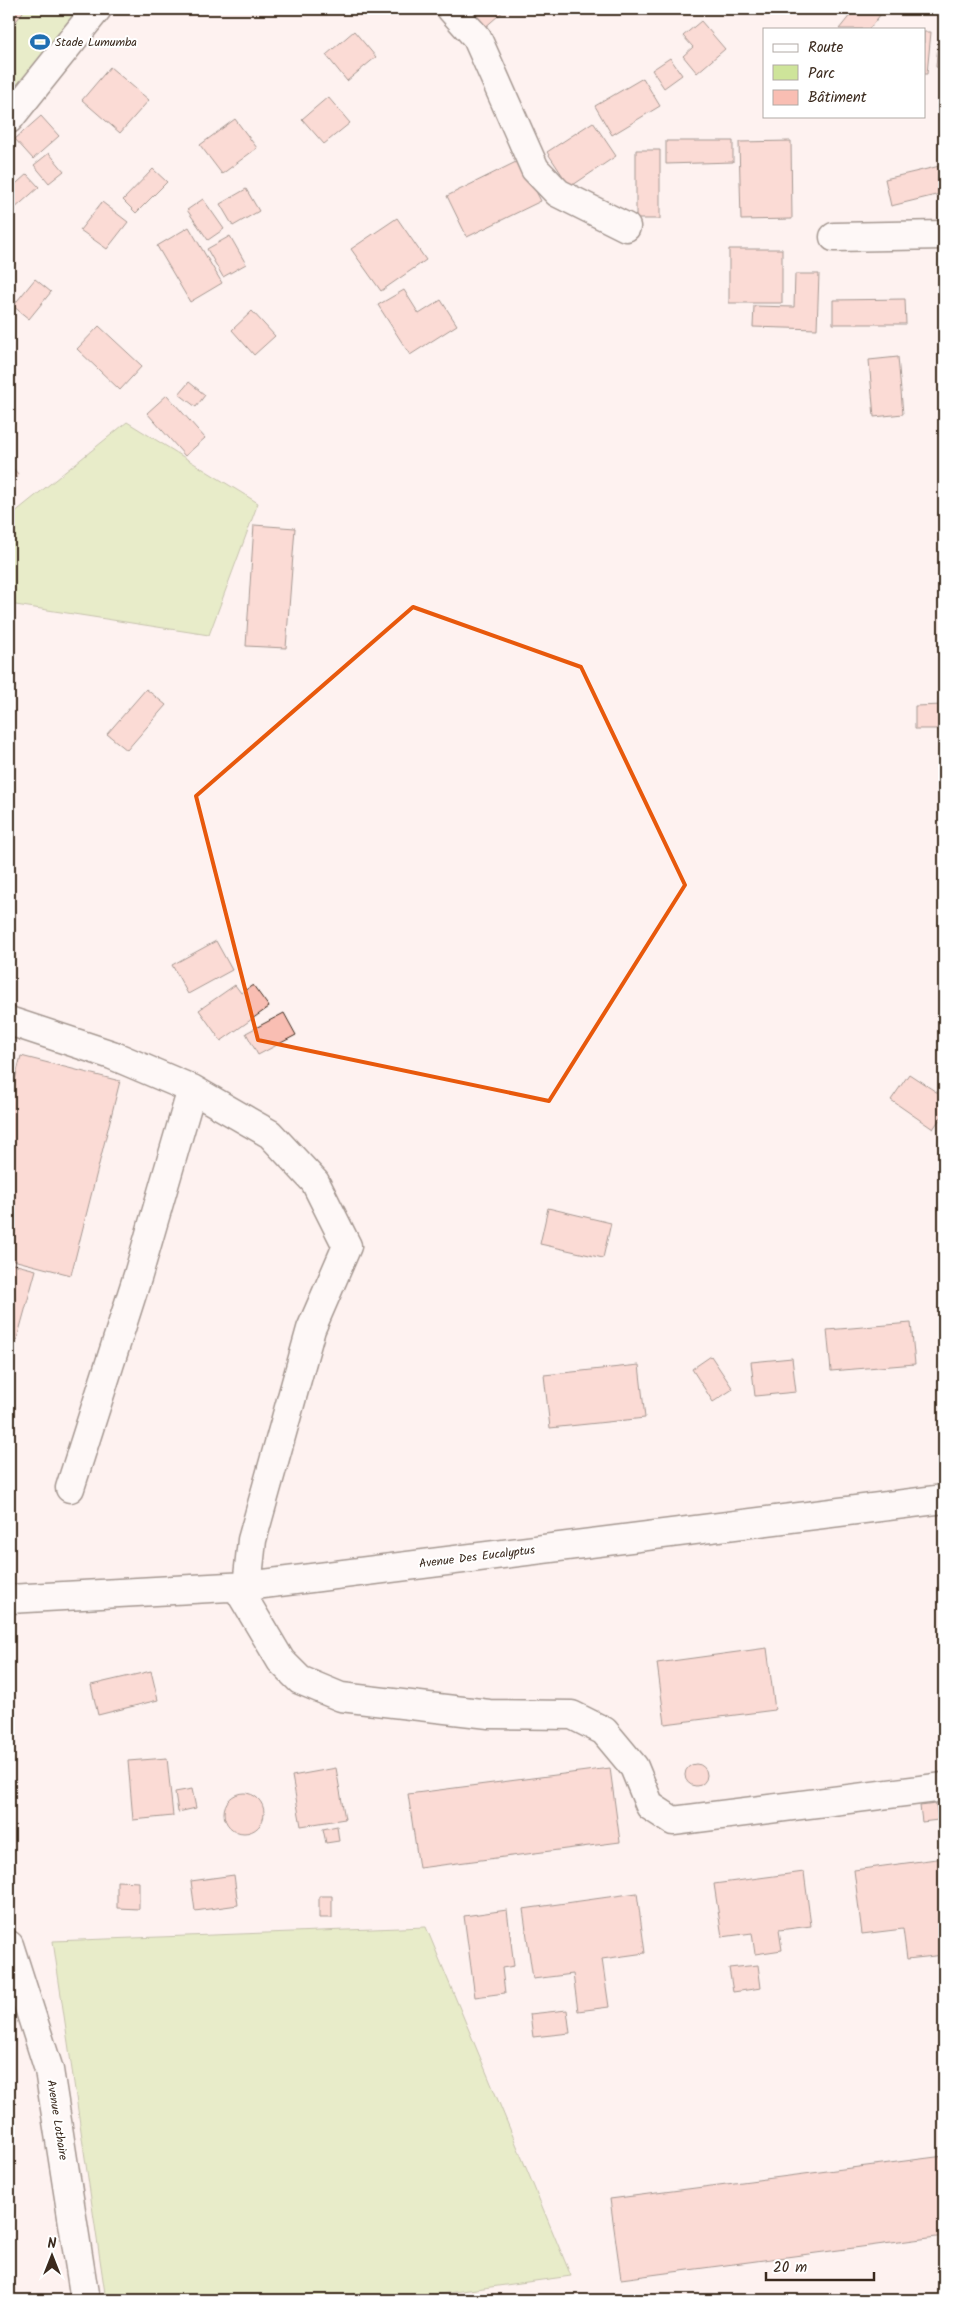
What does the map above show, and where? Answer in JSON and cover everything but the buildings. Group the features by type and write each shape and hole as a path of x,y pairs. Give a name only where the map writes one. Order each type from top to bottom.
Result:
{"street":[{"path":"9,119 98,9"},
{"path":"451,9 478,38 535,170 558,192 626,227"},
{"path":"834,238 944,235"},
{"path":"9,1021 112,1055 192,1089 270,1134 315,1182 347,1246 311,1329 252,1540 242,1587 281,1661 300,1680 341,1697 489,1714 572,1715 604,1731 634,1767 650,1806 673,1821 944,1787"},
{"path":"70,1488 138,1275 192,1089"},
{"name":"Avenue Des Eucalyptus","path":"9,1599 242,1587 944,1498"},
{"name":"Avenue Lothaire","path":"9,1945 49,2070 85,2300"}],"highlighted area":[{"path":"413,607 581,667 685,885 549,1101 258,1040 196,796"}],"green space":[{"name":"Stade Lumumba","path":"9,9 97,9 9,121"},
{"path":"127,422 258,503 209,635 9,604 9,517"},
{"path":"426,1927 571,2276 396,2300 106,2300 53,1941"}],"place":[{"name":"Stade Lumumba","path":"40,42"}]}
